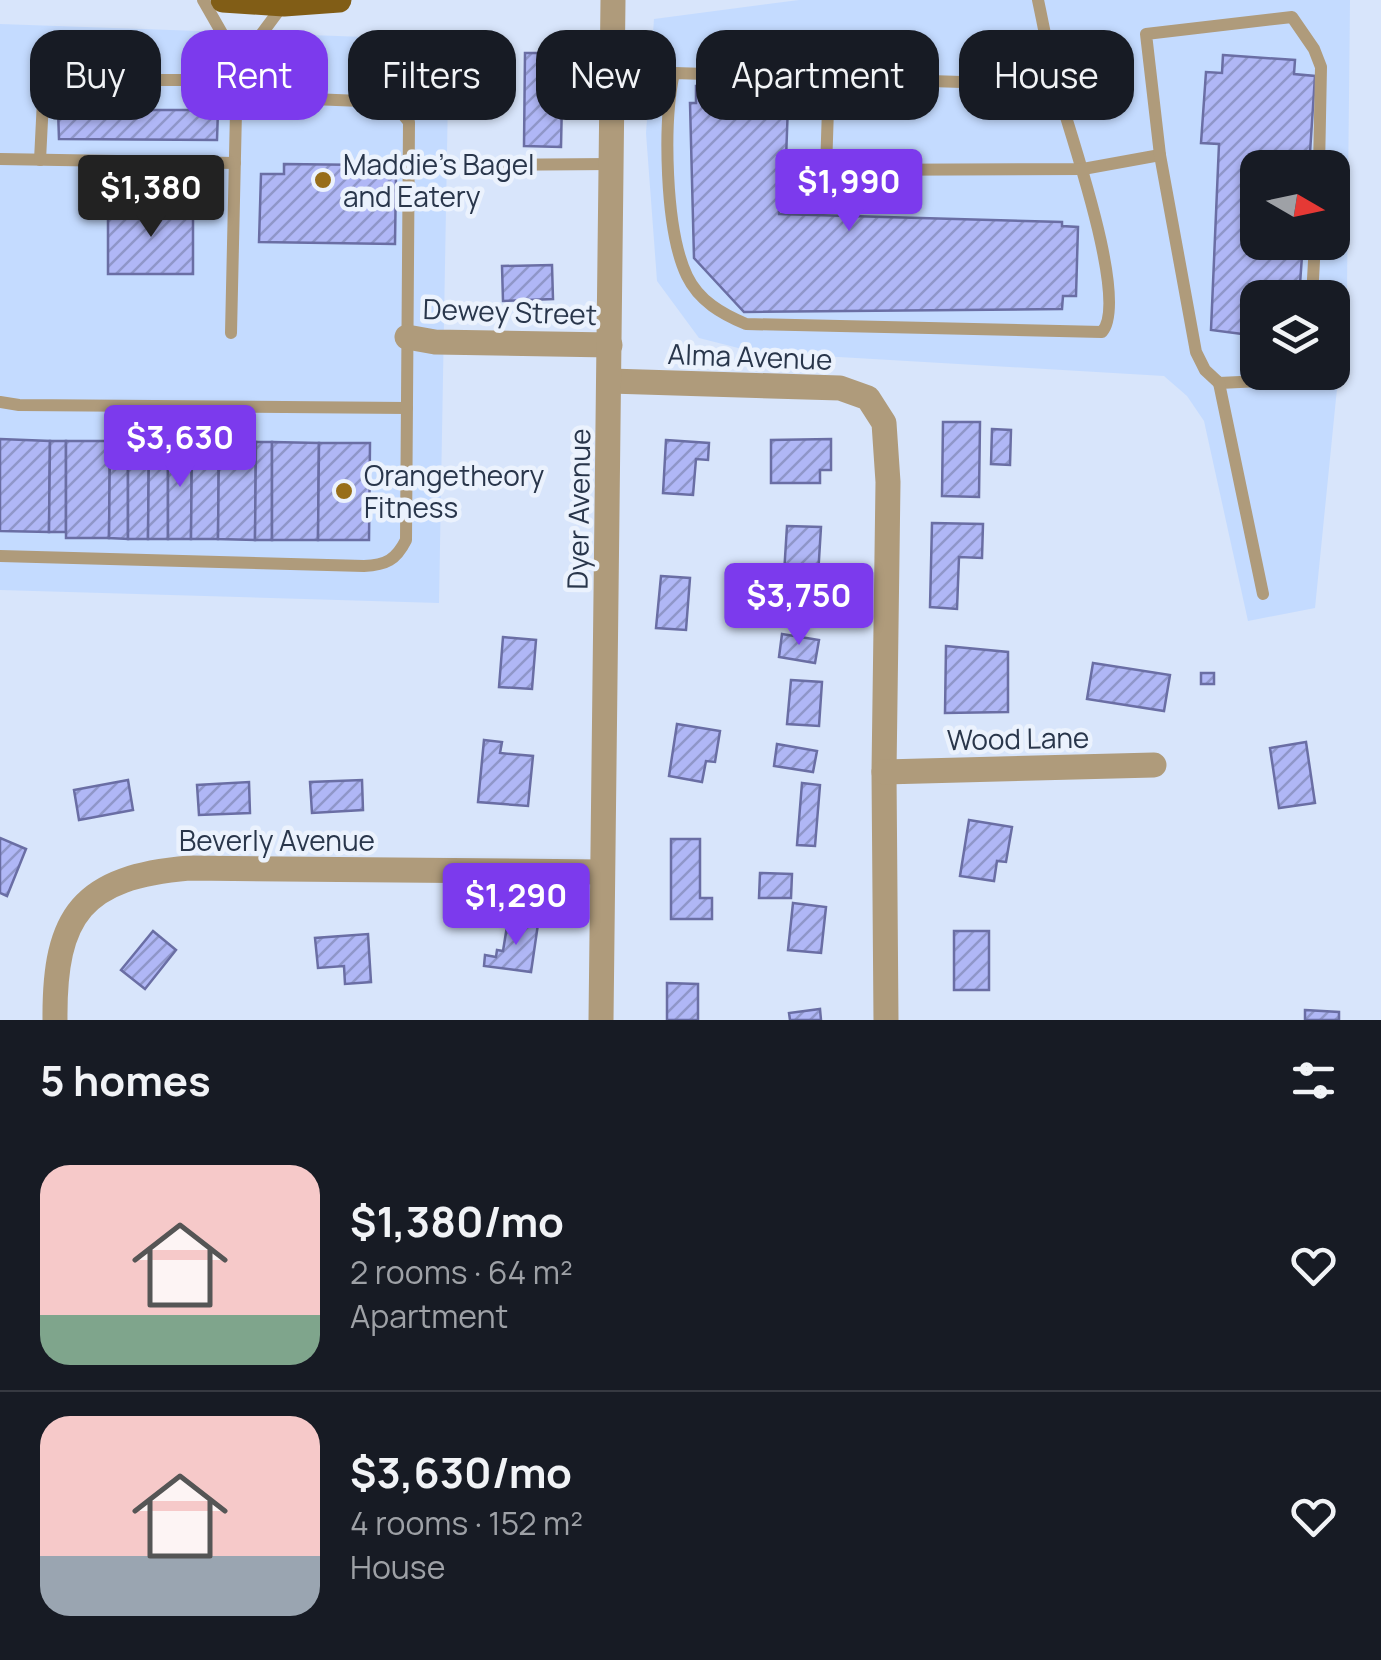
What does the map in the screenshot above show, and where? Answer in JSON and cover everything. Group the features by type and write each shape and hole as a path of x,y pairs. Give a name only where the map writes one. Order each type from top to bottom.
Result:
{"main road":[{"path":"224,0 284,4 339,0"}],"street":[{"name":"Dyer Avenue","path":"601,1020 613,0"},
{"name":"Dewey Street","path":"408,337 435,342 610,345"},
{"name":"Alma Avenue","path":"610,381 840,388 868,398 884,424 888,482 886,1020"},
{"name":"Wood Lane","path":"884,772 1154,765"},
{"name":"Beverly Avenue","path":"55,1020 58,960 66,932 81,907 104,888 131,876 189,868 601,872"}],"lane":[{"path":"204,0 220,30"},
{"path":"1038,0 1044,30"},
{"path":"267,30 284,4"},
{"path":"1264,594 1219,384 1205,370 1196,352 1160,155 1146,34 1292,17 1321,68 1319,150"},
{"path":"696,74 674,73 668,98 677,242 687,275 701,297 724,315 746,324 1102,332 1109,324 1111,306 1083,169 1067,120"},
{"path":"40,160 44,80 181,76"},
{"path":"0,556 364,566 387,563 399,554 406,540 409,122 387,102 328,100"},
{"path":"231,333 236,120"},
{"path":"828,120 826,170 1083,169 1160,155"},
{"path":"0,159 235,163"},
{"path":"490,166 612,164"},
{"path":"1219,384 1240,382"},
{"path":"0,402 407,408"}],"shaded area":[{"path":"799,0 1350,0 1348,150 1240,150 1240,260 1347,260 1347,280 1240,280 1240,390 1337,390 1315,608 1248,621 1204,421 1187,396 1164,376 754,352 699,338 657,281 647,120 676,120 676,30 653,30 654,19"},
{"path":"0,24 181,30 181,120 328,120 328,36 348,36 348,120 448,120 439,603 0,590"}],"building":[{"path":"525,53 536,53 536,120 562,120 561,147 524,146"},
{"path":"1223,55 1295,60 1294,74 1315,76 1310,150 1240,150 1240,260 1302,260 1300,280 1240,280 1240,334 1211,330 1219,144 1201,143 1206,72 1222,73"},
{"path":"690,103 696,103 696,120 787,120 785,187 780,187 779,214 1062,222 1062,226 1078,227 1076,296 1063,296 1062,309 744,312 694,258"},
{"path":"161,110 181,110 181,120 218,120 217,140 59,139 58,120 161,120"},
{"path":"284,164 368,165 367,173 396,174 395,244 259,242 261,174 284,174"},
{"path":"193,206 193,274 108,274 108,207"},
{"path":"552,265 553,299 503,301 502,266"},
{"path":"943,422 980,422 979,497 942,496"},
{"path":"992,429 1011,430 1010,465 991,464"},
{"path":"0,439 50,441 49,532 0,531"},
{"path":"831,439 831,470 820,470 820,483 771,483 771,440"},
{"path":"666,440 709,443 708,460 696,459 693,495 663,493"},
{"path":"50,441 66,441 66,532 49,532"},
{"path":"66,441 110,441 109,538 66,538"},
{"path":"110,441 128,441 128,539 109,538"},
{"path":"128,441 149,441 148,539 128,539"},
{"path":"149,441 168,441 168,539 148,539"},
{"path":"168,441 192,442 191,539 168,539"},
{"path":"192,442 219,442 218,539 191,539"},
{"path":"219,442 256,442 255,540 218,539"},
{"path":"256,442 272,442 272,540 255,540"},
{"path":"272,442 319,443 318,540 272,540"},
{"name":"Orangetheory Fitness","path":"319,443 370,443 369,540 318,540"},
{"path":"932,523 983,524 982,558 959,557 957,609 930,607"},
{"path":"787,526 821,527 817,592 783,590"},
{"path":"661,576 690,578 686,630 656,628"},
{"path":"782,634 819,640 815,663 779,657"},
{"path":"503,637 536,640 532,689 499,687"},
{"path":"946,646 1008,652 1008,712 945,713"},
{"path":"1093,663 1170,675 1164,711 1087,699"},
{"path":"1201,673 1214,673 1214,684 1201,684"},
{"path":"791,680 822,682 819,726 787,724"},
{"path":"677,724 720,731 715,762 706,761 702,782 669,776"},
{"path":"484,740 502,742 500,753 533,756 528,806 478,802"},
{"path":"1306,742 1315,803 1279,808 1270,748"},
{"path":"777,744 817,751 813,772 774,766"},
{"path":"128,780 133,810 79,820 74,790"},
{"path":"362,780 363,810 312,813 310,782"},
{"path":"249,782 250,813 199,815 197,785"},
{"path":"802,783 820,785 815,846 797,845"},
{"path":"969,820 1012,827 1006,862 997,861 994,881 960,876"},
{"path":"0,838 26,849 7,896 0,893"},
{"path":"671,839 700,839 700,898 712,898 712,919 671,919"},
{"path":"760,873 792,874 791,898 759,898"},
{"path":"793,903 826,907 821,953 788,950"},
{"path":"508,920 538,924 531,972 484,966 485,955 496,957 497,950 503,951"},
{"path":"153,931 176,950 145,989 121,970"},
{"path":"954,931 989,931 989,990 954,990"},
{"path":"368,934 371,982 345,984 344,966 318,968 315,938"},
{"path":"667,983 698,984 698,1020 667,1020"},
{"path":"820,1009 821,1020 790,1020 789,1013"},
{"path":"1305,1010 1339,1012 1339,1020 1305,1020"}],"place":[{"name":"Maddie's Bagel and Eatery","path":"323,180"},
{"name":"Orangetheory Fitness","path":"344,491"}]}
